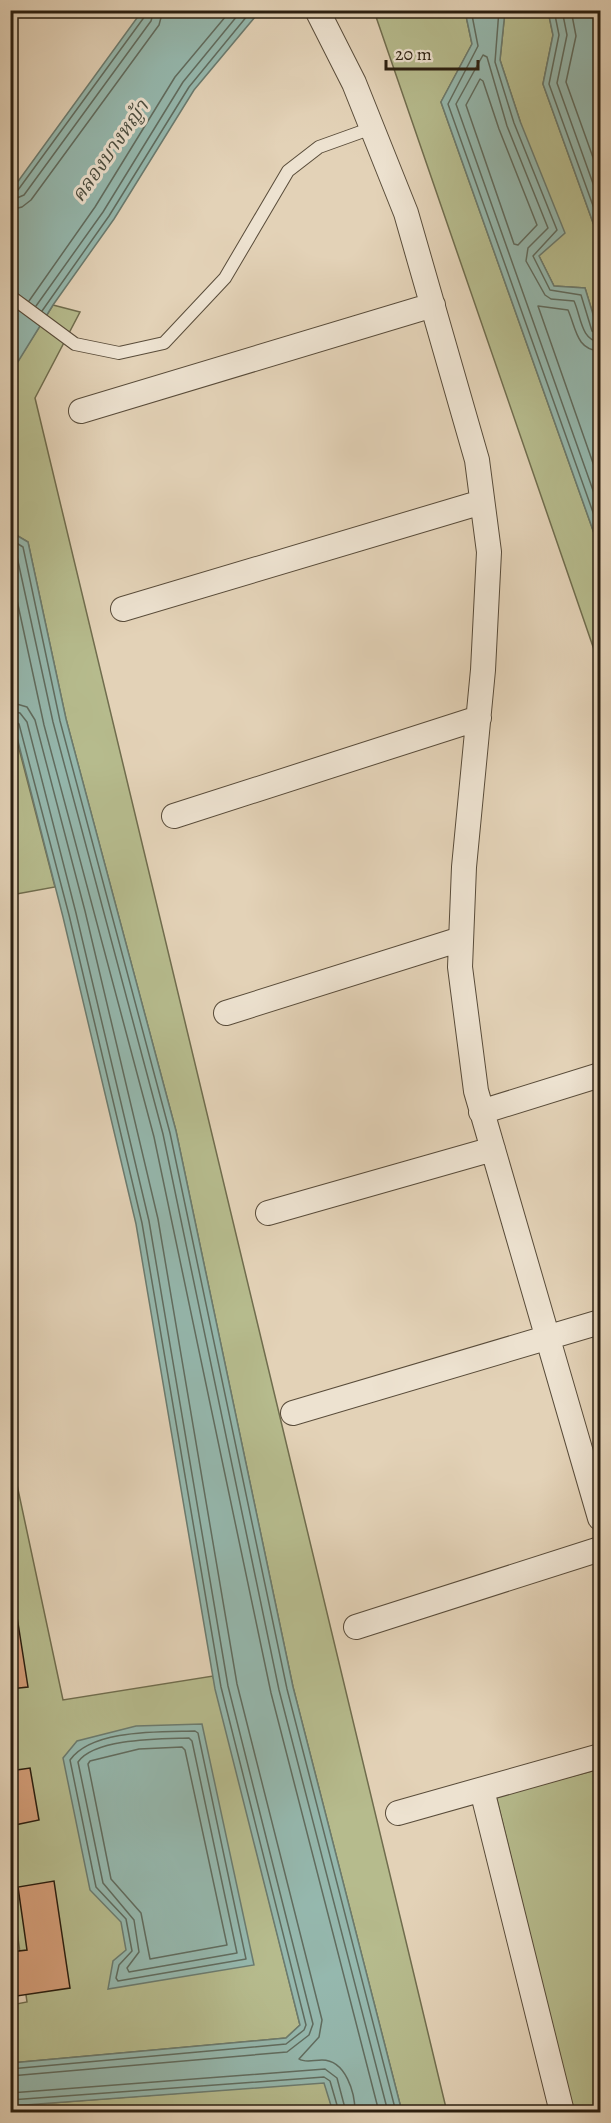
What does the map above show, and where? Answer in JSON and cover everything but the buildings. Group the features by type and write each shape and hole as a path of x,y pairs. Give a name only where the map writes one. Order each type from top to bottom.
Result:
{"street":[{"path":"317,10 354,83 406,213 477,460 489,552 479,718 464,867 460,967 476,1090 600,1518"},
{"path":"81,411 433,305"},
{"path":"123,609 482,502"},
{"path":"174,816 479,718"},
{"path":"226,1013 462,939"},
{"path":"482,1112 600,1075"},
{"path":"268,1213 493,1149"},
{"path":"293,1413 600,1322"},
{"path":"356,1627 600,1549"},
{"path":"398,1814 600,1756"},
{"path":"482,1790 562,2112"}],"lane":[{"path":"10,296 75,344 119,353 164,343 225,278 288,171 319,147 372,128"}],"green space":[{"path":"374,11 465,11 472,44 441,102 600,550 600,667"},
{"path":"505,11 548,11 553,35 543,84 600,242 600,337 585,288 554,286 539,256 520,121 500,60"},
{"path":"53,305 80,312 35,398 447,2112 402,2112 293,1687 176,1131 66,719 28,542 11,532 10,373"},
{"path":"10,714 55,887 11,895 10,895"},
{"path":"10,1452 63,1700 213,1676 300,2025 286,2038 11,2063 11,2005 27,2002 10,1882"},
{"path":"600,1769 600,2112 573,2112 496,1796"},
{"path":"325,2082 333,2112 11,2112 11,2106"}],"water":[{"name":"คลองบางหญ้า","path":"142,11 260,11 194,90 114,219 53,305 11,373 11,191"},
{"path":"465,11 505,11 500,60 520,121 565,233 539,256 554,286 585,288 600,337 600,550 441,102 472,44"},
{"path":"548,11 600,11 600,242 543,84 553,35"},
{"path":"11,532 28,542 66,719 176,1131 293,1687 402,2112 333,2112 324,2083 11,2106 11,2063 286,2038 300,2025 215,1689 136,1224 63,917 11,714"},
{"path":"202,1724 254,1965 108,1989 113,1961 126,1950 121,1922 90,1890 63,1758 77,1741 136,1726"}]}
